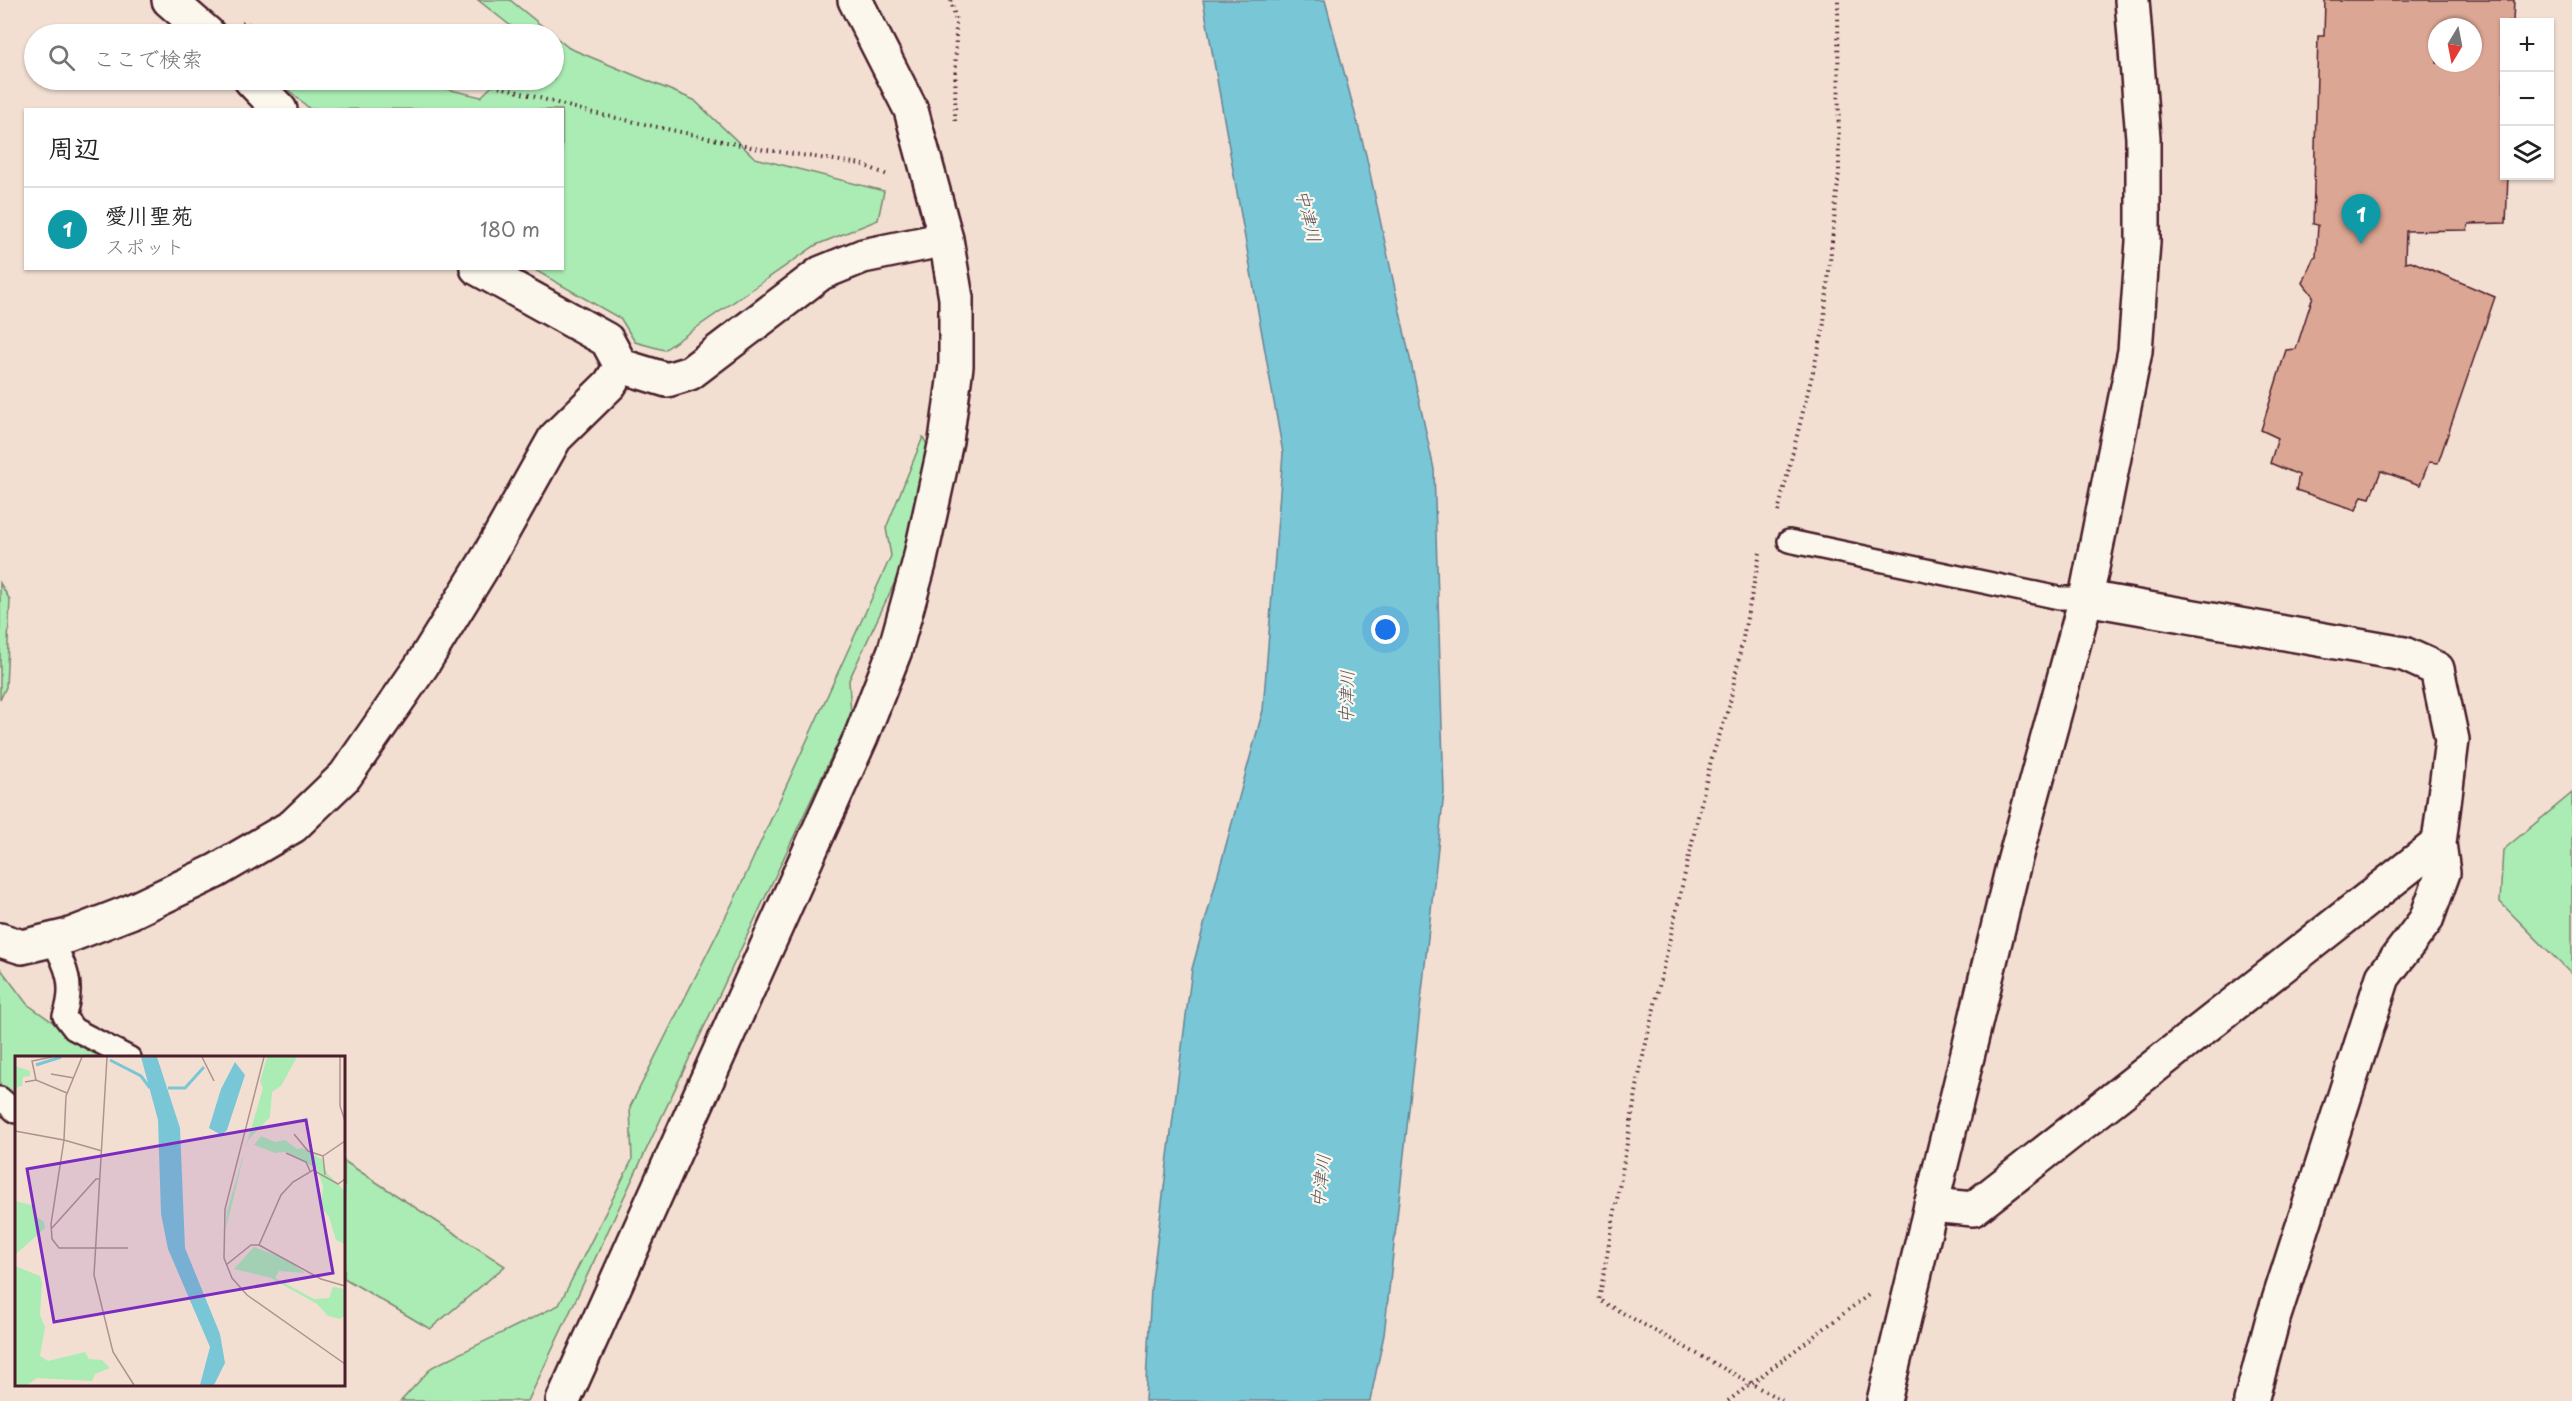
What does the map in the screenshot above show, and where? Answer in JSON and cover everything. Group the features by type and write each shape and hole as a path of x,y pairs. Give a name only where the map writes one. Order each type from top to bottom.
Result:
{"street":[{"path":"169,0 197,24"},
{"path":"563,1401 861,737 895,650 922,553 946,441 956,366 956,298 946,238 911,110 855,0"},
{"path":"1884,1401 2014,862 2086,598 2134,351 2142,253 2143,138 2132,0"},
{"path":"260,90 277,108"},
{"path":"481,270 607,340 621,366 667,380 690,372 821,273 863,256 946,238"},
{"path":"0,940 22,947 52,940 130,912 216,871 293,826 345,776 422,665 486,561 555,438 610,384 621,366"},
{"path":"2086,598 2404,654 2437,669 2452,740 2439,843 2443,873 2426,920 2383,977 2272,1322 2251,1401"},
{"path":"1931,1205 1973,1209 2439,843"}],"lane":[{"path":"1781,539 2059,598 2086,598"},
{"path":"52,940 70,982 70,999 64,1016 74,1029 126,1056"},
{"path":"0,1098 15,1111"}],"path":[{"path":"1784,1401 1599,1300 1649,1031 1711,760 1729,707 1764,535 1781,539 1823,330 1839,172 1838,0"},
{"path":"511,90 589,112 754,148 861,164 935,195"},
{"path":"1728,1401 1872,1292"}],"green space":[{"path":"478,0 510,0 540,24 508,24"},
{"path":"564,44 694,100 755,158 884,191 878,220 816,245 664,350 635,342 621,319 535,270 564,270 564,108 309,108 288,90 451,90 481,97 488,90 564,90"},
{"path":"923,437 930,451 900,571 849,680 851,715 528,1401 401,1401 432,1367 559,1305 632,1160 630,1107 736,896 891,556 886,528"},
{"path":"0,583 10,600 6,687 0,700"},
{"path":"2572,793 2572,975 2500,902 2503,850"},
{"path":"0,968 27,1004 101,1056 15,1056 15,1108 0,1096"},
{"path":"345,1162 505,1266 430,1329 345,1279"}],"water":[{"name":"中津川","path":"1203,0 1325,0 1366,155 1434,469 1444,793 1384,1335 1370,1401 1145,1401 1151,1289 1192,969 1263,710 1283,453"}],"building":[{"path":"2325,0 2514,0 2513,18 2500,18 2500,180 2508,180 2506,223 2469,224 2467,230 2406,231 2405,262 2411,261 2495,297 2438,463 2429,462 2420,485 2381,471 2370,498 2362,496 2356,510 2296,490 2299,475 2270,463 2278,438 2261,430 2286,350 2296,349 2313,296 2303,283 2316,257 2318,225 2313,224 2318,36 2324,36"}],"place":[{"name":"愛川聖苑","path":"2361,244"}]}
